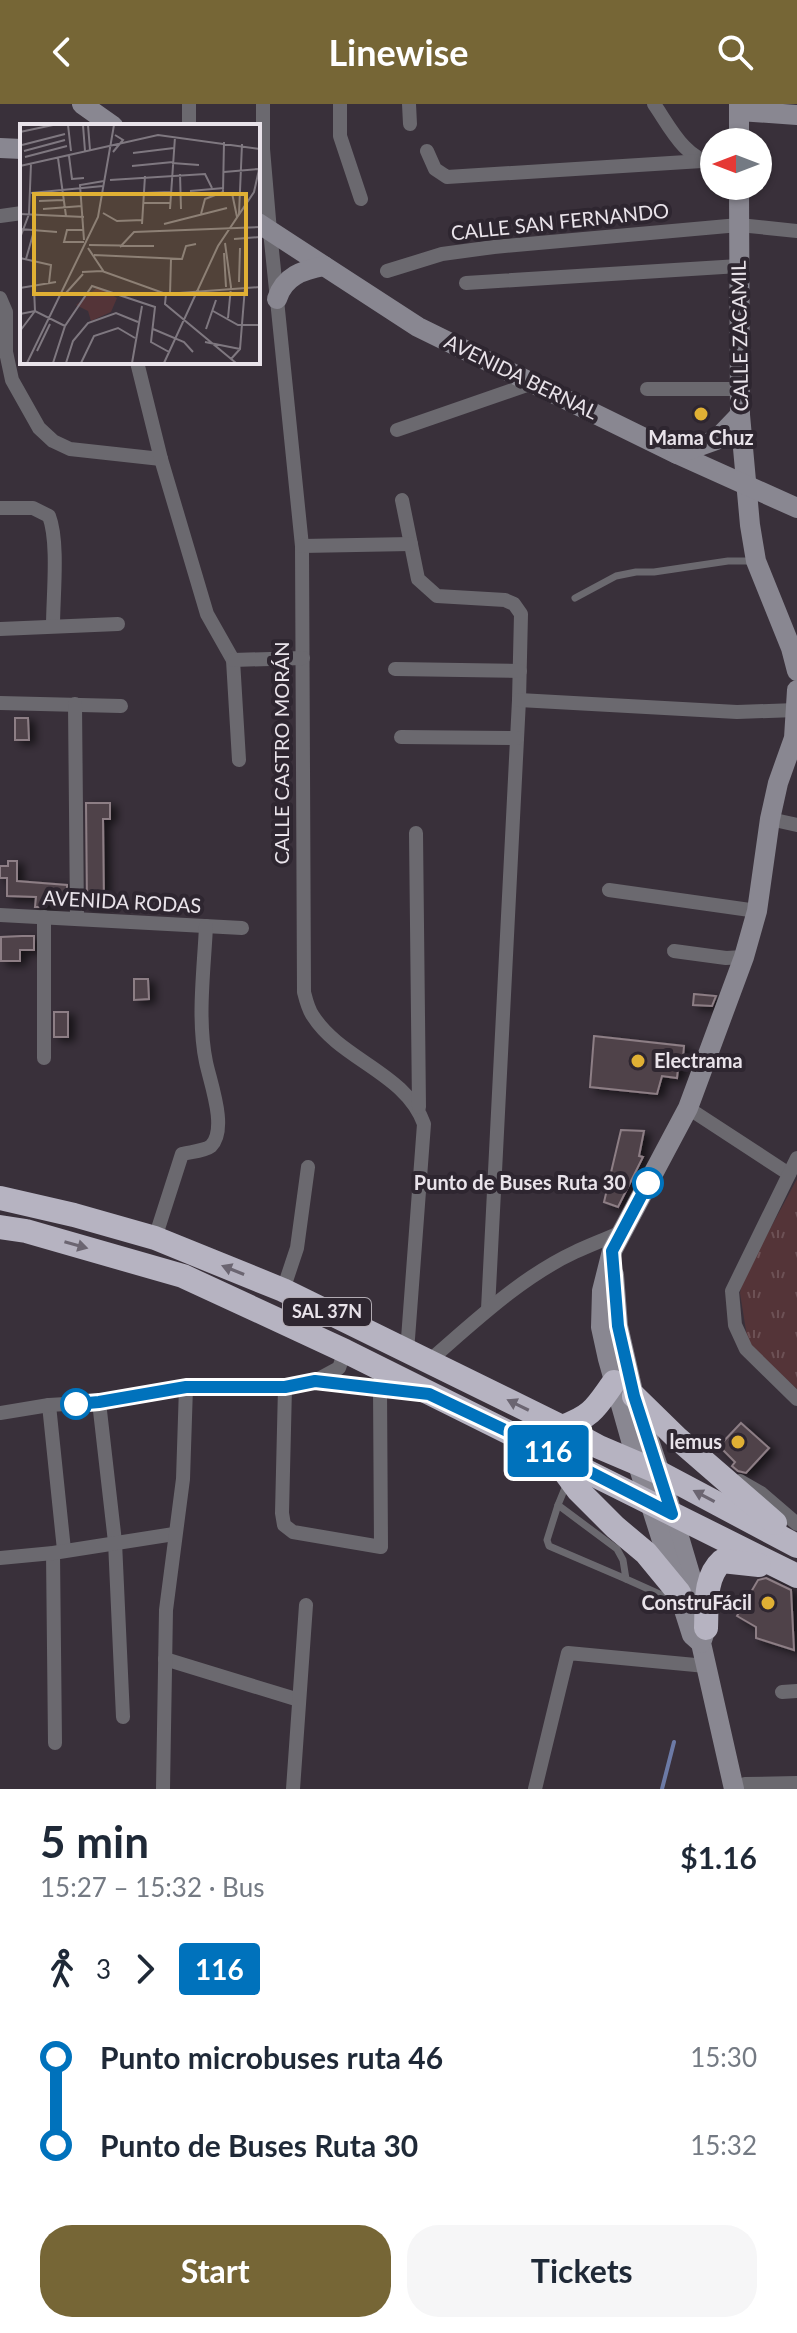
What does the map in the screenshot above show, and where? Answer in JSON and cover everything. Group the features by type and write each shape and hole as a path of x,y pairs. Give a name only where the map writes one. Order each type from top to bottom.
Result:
{"highway":[{"name":"SAL 37N","path":"0,1198 155,1238 283,1290 797,1545"},
{"name":"SAL 37N","path":"0,1227 26,1231 183,1276 345,1351 790,1573"},
{"path":"562,1427 582,1420 593,1411 614,1382"},
{"path":"634,1396 797,1545"},
{"path":"549,1451 578,1490 646,1553 681,1599"},
{"path":"703,1636 710,1577 722,1561 790,1573"}],"street":[{"name":"CALLE CASTRO MORÁN","path":"263,104 264,227 277,299 302,546 304,992 312,1015 330,1036 419,1107"},
{"path":"340,104 340,136 361,199"},
{"path":"409,104 410,124"},
{"path":"654,104 682,145 700,157"},
{"path":"739,108 797,115"},
{"path":"91,115 109,124"},
{"path":"0,148 20,149"},
{"path":"427,151 435,169 447,177 700,162"},
{"name":"CALLE ZACAMIL","path":"739,200 740,415 756,561 791,648 797,671"},
{"path":"0,216 20,213"},
{"name":"CALLE SAN FERNANDO","path":"387,271 442,254 494,247 739,225 797,231"},
{"name":"AVENIDA BERNAL","path":"264,227 418,327 677,454 797,508"},
{"path":"277,299 279,291 300,271 324,266"},
{"path":"466,283 739,266"},
{"path":"0,298 6,312 6,352 12,380 39,428 53,441 70,449 161,459"},
{"path":"137,364 161,459 207,614 233,660 239,760"},
{"path":"397,430 533,383"},
{"path":"647,389 740,389"},
{"path":"677,454 716,440 740,415"},
{"path":"402,500 418,579 437,596 505,600 514,604 521,614 488,1309"},
{"path":"0,508 33,508 49,516 54,540 53,626"},
{"path":"302,546 411,544"},
{"path":"0,629 118,624"},
{"path":"233,660 303,658"},
{"path":"395,669 520,671"},
{"path":"519,700 737,712 796,700 795,738 778,783 757,911 744,957 688,1108 612,1251 602,1291 601,1327 614,1382 649,1469 672,1514 703,1636 706,1666 740,1787 797,1783"},
{"path":"0,703 121,706"},
{"path":"75,704 77,919"},
{"path":"401,737 517,738"},
{"path":"770,819 797,825"},
{"path":"416,833 419,1107 424,1124 418,1356"},
{"path":"609,890 757,911"},
{"name":"AVENIDA RODAS","path":"0,915 242,928"},
{"path":"44,917 44,1058"},
{"path":"155,1238 182,1154 208,1148 218,1129 202,1037 206,926"},
{"path":"674,951 726,958 744,957"},
{"path":"688,1108 789,1174"},
{"path":"797,1158 732,1291 735,1325 746,1349 797,1399"},
{"path":"283,1290 297,1248 308,1167"},
{"path":"418,1356 543,1270 573,1252 621,1232"},
{"path":"612,1251 618,1326 649,1469 650,1504 692,1635 703,1636"},
{"path":"0,1413 49,1405 99,1402 186,1387 285,1387 315,1381 339,1368 345,1351"},
{"path":"315,1381 429,1394"},
{"path":"163,1789 166,1610 183,1479 186,1387"},
{"path":"285,1387 284,1525 293,1532 381,1547 380,1388"},
{"path":"99,1402 115,1542 123,1717"},
{"path":"49,1405 58,1551 55,1743"},
{"path":"711,1468 761,1493 797,1524"},
{"path":"0,1558 174,1534"},
{"path":"298,1788 299,1700 306,1605"},
{"path":"535,1789 568,1653 706,1666"},
{"path":"165,1659 299,1700"}],"lane":[{"path":"575,598 616,576 728,561 756,561"},
{"path":"569,1477 547,1540 549,1546 681,1599"},
{"path":"558,1505 617,1549 623,1560 626,1579"}],"green space":[{"path":"797,1179 797,1389 748,1343 740,1293 742,1281"}],"building":[{"path":"15,718 28,718 29,740 15,740"},
{"path":"86,803 110,803 110,819 103,819 104,905 87,904"},
{"path":"8,861 17,861 17,881 67,885 67,902 47,902 46,907 35,907 36,897 7,896 7,878 0,878 0,866 8,866"},
{"path":"34,936 34,950 20,950 20,961 1,961 1,937"},
{"path":"134,979 148,979 149,999 134,1000"},
{"path":"694,994 716,996 712,1006 693,1005"},
{"path":"54,1012 68,1012 68,1037 54,1037"},
{"name":"Electrama","path":"594,1036 684,1046 682,1069 678,1069 677,1078 662,1076 657,1094 590,1087"},
{"path":"621,1130 644,1131 639,1156 643,1157 618,1207 604,1202"},
{"path":"741,1423 769,1448 746,1473 732,1466 735,1462 719,1446"},
{"name":"ConstruFácil","path":"766,1578 791,1590 794,1650 756,1638 756,1627 737,1616 758,1580"}],"waterway":[{"path":"662,1789 674,1742"}],"bus line":[{"name":"116","path":"76,1404 186,1387 285,1387 315,1381 429,1394 672,1514 634,1396 618,1326 612,1251 648,1183"}],"place":[{"name":"Mama Chuz","path":"701,414"},
{"name":"Electrama","path":"638,1061"},
{"name":"Punto de Buses Ruta 30","path":"648,1183"},
{"name":"lemus","path":"738,1442"},
{"name":"ConstruFácil","path":"768,1603"}]}
